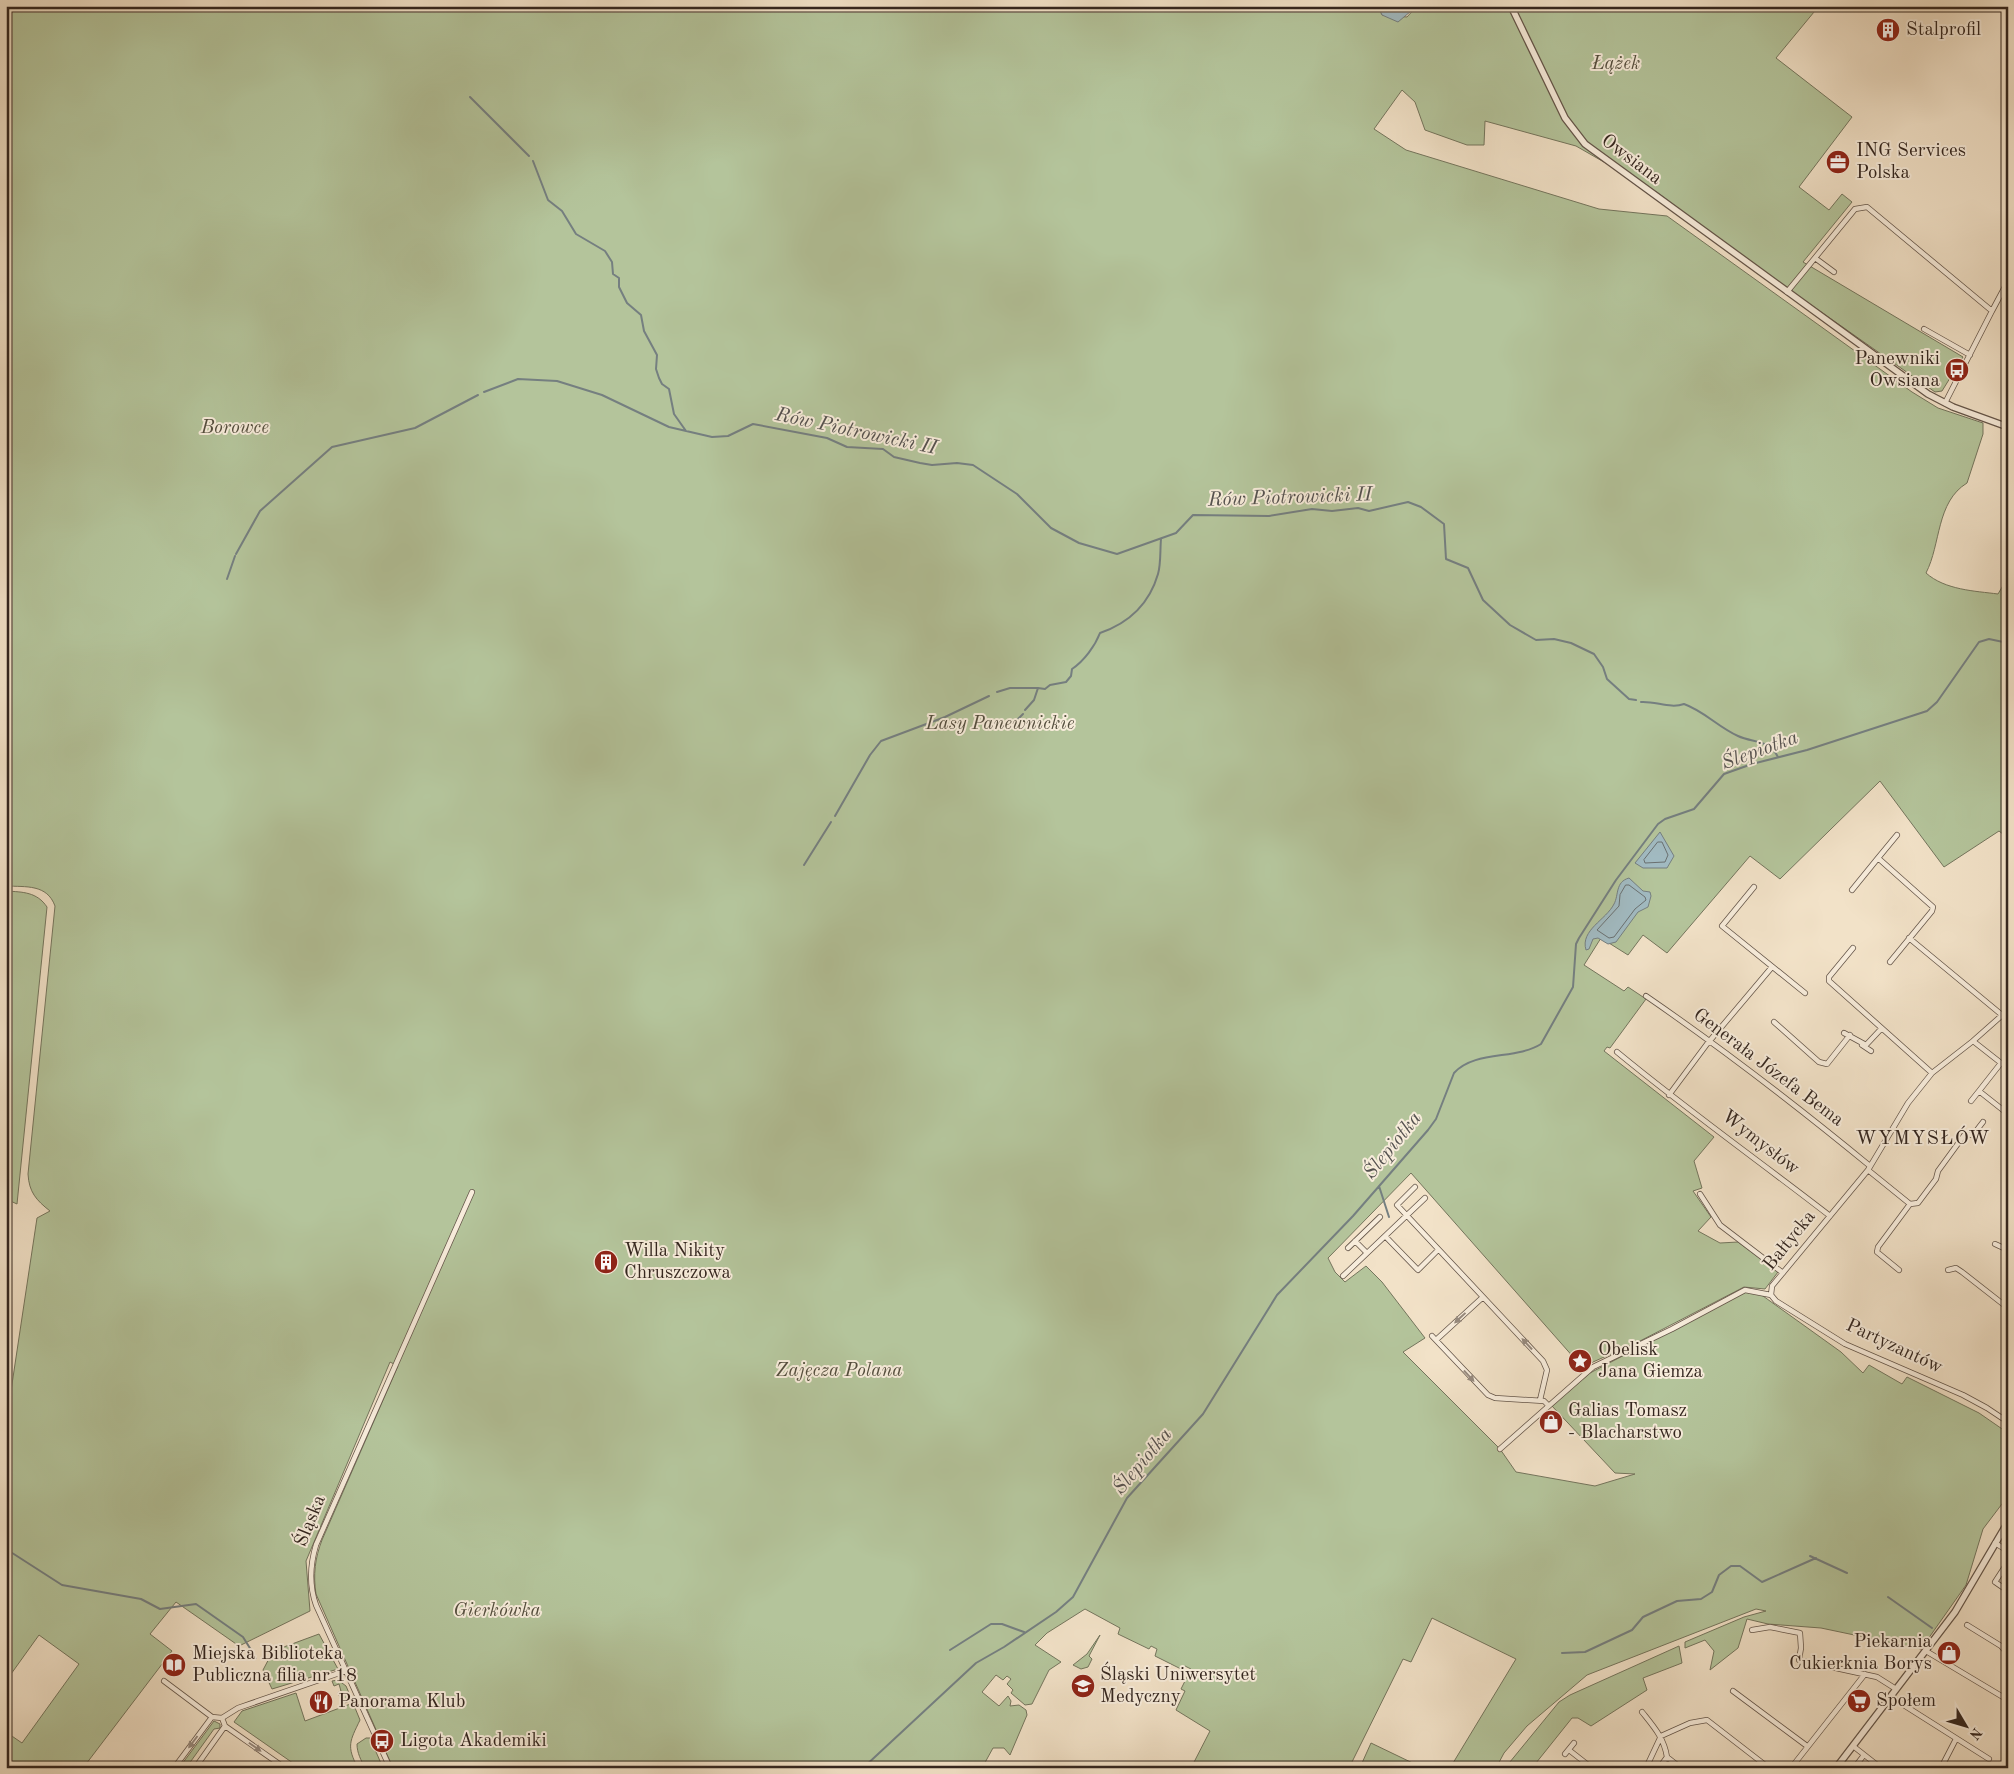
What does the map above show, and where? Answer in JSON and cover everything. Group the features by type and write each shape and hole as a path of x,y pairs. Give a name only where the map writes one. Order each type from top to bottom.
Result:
{"street":[{"name":"Owsiana","path":"1511,6 1565,118 1580,139 1924,392 1945,403 2008,427"},
{"path":"1787,292 1855,209 1867,207 1992,311"},
{"path":"1815,258 1834,272"},
{"path":"1945,403 2008,281"},
{"path":"1924,329 1970,355"},
{"path":"1852,890 1897,836"},
{"path":"1878,858 1933,907 1932,911 1890,962"},
{"path":"1754,887 1722,926 1805,993"},
{"path":"1909,938 2002,1015"},
{"path":"1853,948 1829,977 1829,981 1882,1026 1881,1029 1932,1073"},
{"path":"1670,1095 1711,1041 1772,967"},
{"name":"Generała Józefa Bema","path":"1646,996 1711,1041 1802,1110 1910,1204"},
{"name":"Bałtycka","path":"1500,1449 1588,1370 1745,1290 1771,1295 1772,1286 1869,1168 1908,1103 1932,1073 1973,1041 2008,1010"},
{"path":"1774,1022 1819,1062 1827,1064 1850,1035"},
{"path":"1862,1045 1866,1045 1881,1029"},
{"path":"1844,1033 1850,1035 1871,1051"},
{"path":"1971,1101 2000,1063 1973,1041"},
{"name":"Wymysłów","path":"1617,1052 1670,1095 1718,1129 1830,1216"},
{"path":"1978,1091 2008,1114"},
{"path":"1898,1270 1877,1252 1878,1247 1910,1204 1918,1203 1923,1198 1936,1179 1938,1170 1965,1134 1973,1135 1983,1122"},
{"path":"1415,1187 1397,1205 1543,1361 1547,1370 1540,1400"},
{"name":"Śląska","path":"390,1768 314,1598 312,1563 316,1545 472,1192"},
{"path":"1700,1194 1720,1225 1783,1273"},
{"path":"1343,1276 1425,1198"},
{"path":"1348,1248 1380,1217"},
{"path":"1385,1236 1418,1270 1438,1250"},
{"path":"1355,1241 1367,1253"},
{"path":"1995,1244 2008,1250"},
{"path":"1948,1270 1956,1268 2008,1308"},
{"name":"Partyzantów","path":"1771,1295 1776,1301 1846,1344 1962,1395 2008,1422"},
{"path":"1483,1297 1434,1338 1488,1395 1495,1398 1540,1400 1548,1405"},
{"path":"1836,1768 1962,1603 2008,1522"},
{"path":"1995,1543 2008,1551"},
{"path":"2008,1562 1995,1582 2008,1591"},
{"path":"1967,1625 2001,1646 2008,1654"},
{"path":"1752,1630 1770,1627 1800,1633 1801,1648 1798,1660 1877,1677 1896,1689"},
{"path":"1926,1651 2008,1700"},
{"path":"164,1681 212,1717 222,1718 238,1708 345,1671"},
{"path":"1791,1768 1865,1674"},
{"path":"1733,1692 1808,1746"},
{"path":"1891,1696 1989,1759"},
{"path":"1642,1712 1661,1736 1665,1744 1667,1757 1681,1768"},
{"path":"174,1768 212,1717"},
{"path":"222,1718 225,1726 285,1768"},
{"path":"1646,1768 1661,1736 1690,1723 1706,1720 1769,1768"},
{"path":"196,1768 225,1726"},
{"path":"1941,1768 1956,1739"},
{"path":"1574,1743 1567,1752 1592,1768"},
{"path":"1853,1746 1881,1768"},
{"path":"1854,1768 1864,1755"},
{"path":"1659,1768 1667,1757"},
{"path":"199,1763 206,1768"}],"green space":[{"name":"Lasy Panewnickie","path":"6,6 1378,6 1382,15 1407,17 1417,6 1819,6 1776,58 1852,117 1799,187 1829,210 1842,194 1852,202 1803,262 1963,357 1942,391 1935,392 1743,257 1658,193 1576,146 1485,121 1484,145 1467,145 1425,130 1415,102 1402,90 1374,129 1406,150 1599,209 1667,216 1912,392 1938,408 1983,423 1983,434 1967,483 1957,491 1944,512 1931,562 1926,573 1934,579 1951,586 1970,591 1998,594 2008,577 2008,838 1999,831 1944,867 1880,781 1780,879 1750,856 1667,953 1643,935 1628,955 1601,938 1584,965 1624,991 1628,987 1646,999 1610,1048 1607,1047 1604,1051 1714,1137 1694,1161 1702,1188 1693,1191 1711,1217 1698,1231 1720,1243 1738,1242 1778,1272 1765,1289 1744,1287 1640,1341 1593,1362 1582,1371 1577,1364 1574,1366 1571,1363 1575,1359 1411,1173 1328,1258 1335,1272 1345,1282 1366,1266 1382,1282 1425,1338 1403,1352 1500,1449 1516,1472 1595,1486 1635,1474 1615,1473 1552,1406 1590,1373 1745,1292 1756,1291 1841,1352 1863,1373 1869,1365 1902,1384 1907,1377 1979,1413 2008,1433 2008,1496 1983,1529 1966,1585 1921,1649 1821,1628 1768,1624 1747,1619 1738,1648 1710,1670 1714,1651 1705,1640 1685,1648 1685,1642 1744,1617 1766,1611 1756,1609 1587,1675 1527,1726 1504,1753 1496,1768 1450,1768 1516,1659 1432,1618 1411,1662 1403,1659 1349,1768 1191,1768 1210,1731 1176,1710 1185,1691 1181,1689 1191,1669 1185,1666 1181,1669 1155,1656 1157,1649 1151,1646 1149,1649 1118,1634 1120,1628 1085,1609 1047,1633 1035,1645 1061,1662 1049,1670 1032,1704 1025,1705 1011,1693 1013,1690 1007,1684 1011,1679 1007,1676 1003,1680 996,1675 982,1692 999,1706 1008,1696 1011,1701 1010,1706 1019,1705 1026,1710 1027,1715 1010,1755 1004,1748 993,1748 982,1768 393,1768 316,1594 315,1580 316,1560 322,1540 398,1366 390,1362 306,1561 310,1611 239,1646 176,1602 150,1634 172,1651 83,1768 6,1768 6,1732 22,1743 79,1664 39,1635 6,1681 6,1424 37,1218 50,1211 34,1195 28,1174 55,906 47,894 41,890 28,887 6,886"},
{"path":"6,891 34,896 39,898 47,907 17,1204 6,1199"},
{"path":"319,1634 338,1669 272,1689 263,1670 273,1651"},
{"path":"1100,1635 1089,1656 1092,1659 1088,1667 1081,1669 1073,1665 1087,1654"},
{"path":"1679,1646 1682,1663 1643,1678 1647,1690 1591,1726 1578,1718 1572,1718 1532,1768 1505,1768 1559,1702 1570,1695"},
{"path":"338,1680 346,1686 352,1700 342,1704 338,1692 341,1691 339,1684 334,1686 332,1681"},
{"path":"296,1693 305,1721 353,1703 360,1720 351,1744 352,1754 358,1768 300,1768 234,1722 242,1711"},
{"path":"214,1721 220,1724 220,1728 214,1729 186,1768 179,1768"},
{"path":"366,1738 370,1738 383,1768 365,1768 358,1753 357,1744"},
{"path":"1371,1743 1423,1768 1372,1768 1362,1763"}],"water":[{"path":"1378,6 1417,6 1398,22 1382,15"},
{"path":"1660,832 1674,856 1667,868 1643,868 1635,863"},
{"path":"1629,878 1643,891 1650,892 1651,896 1648,907 1638,912 1616,942 1608,944 1598,938 1593,939 1589,949 1586,950 1585,943 1590,931 1614,904 1621,882"}],"waterway":[{"path":"470,97 529,156"},
{"path":"533,161 548,200 562,211 576,234 605,251 612,262 613,274 619,278 619,287 627,303 641,315 644,331 657,355 656,369 659,378 662,384 669,389 674,414 686,431"},
{"name":"Rów Piotrowicki II","path":"484,392 518,379 557,381 602,395 669,427 712,437 728,436 753,424 827,438 847,447 883,449 894,457 920,463 932,465 957,463 973,465 1017,494 1051,528 1079,543 1117,554 1176,533 1193,515 1269,516 1312,509 1332,511 1358,508 1369,511 1408,502 1421,507 1444,524 1446,559 1468,568 1483,600 1510,625 1536,640 1554,639 1571,643 1594,654 1603,667 1607,679 1629,699 1636,700"},
{"name":"Rów Piotrowicki II","path":"236,554 260,511 332,447 415,428 478,395"},
{"path":"1025,710 1034,700 1038,688 1045,689 1050,685 1066,682 1071,676 1072,669 1089,653 1100,633 1129,618 1143,604 1158,574 1161,539"},
{"name":"Rów Piotrowicki II","path":"227,579 235,556"},
{"name":"Ślepiotka","path":"863,1768 976,1663 1004,1647 1056,1612 1073,1597 1127,1498 1203,1414 1277,1295 1353,1216 1428,1130 1436,1119 1454,1073 1473,1061 1520,1052 1541,1044 1573,987 1576,944 1579,938 1616,880 1658,824 1665,819 1694,809 1724,774 1752,764 1807,750 1927,711 1937,702 1979,642 1989,639 2008,643"},
{"path":"997,692 1010,688 1038,688"},
{"path":"835,816 870,755 881,741 945,717 989,696"},
{"name":"Rów Piotrowicki II","path":"1641,702 1673,706 1684,704 1738,736 1765,744 1778,757"},
{"path":"1014,723 1023,714"},
{"path":"804,865 831,822"},
{"path":"1379,1186 1389,1217"},
{"path":"6,1549 62,1585 141,1599 160,1609 196,1604 243,1637 256,1658"},
{"path":"1810,1556 1847,1573"},
{"path":"1562,1653 1585,1652 1632,1630 1643,1617 1677,1601 1701,1599 1712,1592 1719,1575 1731,1566 1740,1566 1762,1582 1816,1558"},
{"path":"1888,1597 1932,1628"},
{"path":"950,1650 991,1624 1002,1624 1024,1632"}],"place":[{"name":"Stalprofil","path":"1888,30"},
{"name":"ING Services Polska","path":"1838,162"},
{"name":"Panewniki Owsiana","path":"1957,370"},
{"name":"Willa Nikity Chruszczowa","path":"606,1262"},
{"name":"Obelisk Jana Giemza","path":"1580,1361"},
{"name":"Galias Tomasz - Blacharstwo","path":"1551,1422"},
{"name":"Piekarnia Cukierknia Borys","path":"1949,1653"},
{"name":"Miejska Biblioteka Publiczna filia nr 18","path":"174,1665"},
{"name":"Śląski Uniwersytet Medyczny","path":"1083,1686"},
{"name":"Społem","path":"1859,1701"},
{"name":"Panorama Klub","path":"321,1702"},
{"name":"Ligota Akademiki","path":"382,1741"}],"district":[{"name":"WYMYSŁÓW","path":"1923,1139"}],"park label":[{"name":"Łążek","path":"1616,64"},
{"name":"Borowce","path":"235,428"},
{"name":"Zajęcza Polana","path":"839,1371"},
{"name":"Gierkówka","path":"497,1611"}]}
